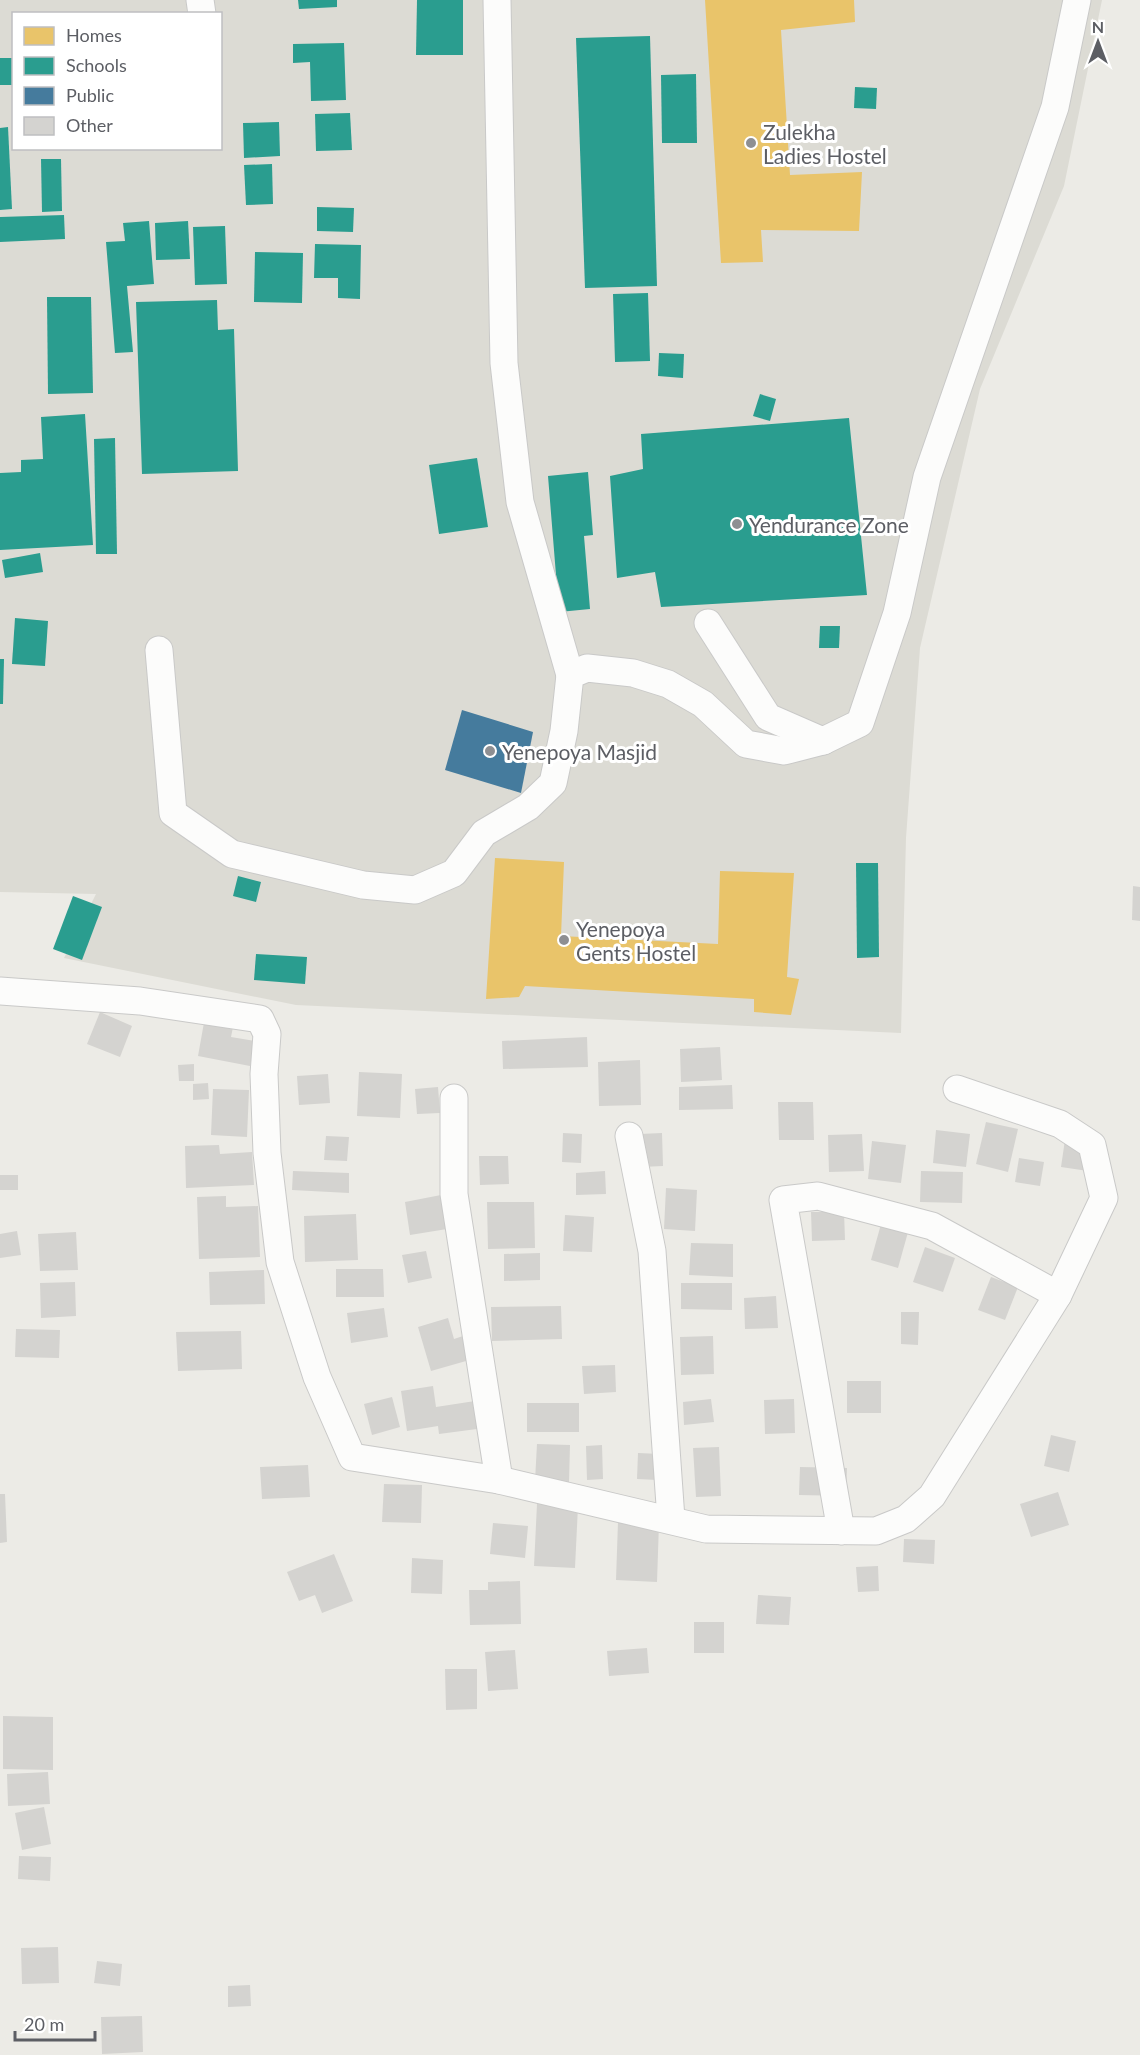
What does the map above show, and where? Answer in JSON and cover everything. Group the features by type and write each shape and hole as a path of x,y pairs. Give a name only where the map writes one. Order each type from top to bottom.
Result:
{"street":[{"path":"159,650 173,813 232,854 363,885 416,890 454,873 484,833 528,807 553,783 564,731 570,675 520,502 504,363 497,0"},
{"path":"570,675 587,668 633,673 668,684 703,704 746,744 784,751 823,741 860,723 897,614 927,477 1055,107 1077,0"},
{"path":"708,623 768,717 823,741"},
{"path":"0,991 140,1001 260,1019 267,1034 264,1074 267,1153 280,1262 317,1377 352,1457 499,1480 706,1529 876,1531 906,1519 932,1496 1058,1295 1104,1198 1092,1145 1060,1124 957,1089"},
{"path":"454,1098 454,1194 499,1480"},
{"path":"629,1136 652,1251 671,1519"},
{"path":"841,1531 783,1200 818,1196 932,1226 1058,1295"}],"shaded area":[{"path":"0,0 1102,0 1064,186 980,389 920,648 906,838 901,1033 296,1005 64,958 96,894 0,892"}],"building: Homes":[{"name":"Zulekha Ladies Hostel","path":"705,0 854,0 855,22 781,30 790,175 862,172 859,231 761,230 763,262 721,263"},
{"name":"Yenepoya Gents Hostel","path":"495,858 564,862 561,936 718,944 720,871 794,873 787,977 799,979 791,1015 754,1012 754,999 525,986 519,997 486,999"}],"building: Schools":[{"path":"298,0 337,0 337,7 299,9"},
{"path":"417,0 463,0 463,55 416,55"},
{"path":"650,36 657,286 585,288 576,38"},
{"path":"344,43 346,100 311,101 310,62 293,63 293,44"},
{"path":"0,58 12,58 12,85 0,85"},
{"path":"696,74 697,143 662,143 661,75"},
{"path":"855,87 877,88 876,109 854,108"},
{"path":"350,113 352,150 316,151 315,114"},
{"path":"279,122 280,156 244,158 243,123"},
{"path":"8,127 12,209 0,210 0,128"},
{"path":"41,159 61,159 62,211 42,212"},
{"path":"272,164 273,204 246,205 244,165"},
{"path":"317,207 354,208 353,232 317,231"},
{"path":"64,215 65,239 0,242 0,217"},
{"path":"149,221 154,284 127,286 133,352 115,353 106,242 125,241 123,223"},
{"path":"188,221 190,259 156,260 155,223"},
{"path":"225,226 227,284 195,285 193,227"},
{"path":"315,244 361,245 360,299 338,298 338,278 314,278"},
{"path":"255,252 303,253 302,303 254,302"},
{"path":"648,293 650,361 615,362 613,294"},
{"path":"47,297 91,297 93,393 48,394"},
{"path":"217,300 218,330 234,329 238,471 142,474 136,302"},
{"path":"659,353 684,354 683,378 658,376"},
{"path":"760,394 776,399 770,421 753,416"},
{"path":"85,414 93,545 0,550 0,473 21,472 21,460 43,459 41,417"},
{"name":"Yendurance Zone","path":"849,418 867,595 661,607 655,572 617,578 610,476 643,469 641,434"},
{"path":"115,438 117,554 96,554 94,439"},
{"path":"477,458 488,527 439,534 429,465"},
{"path":"588,472 593,535 584,536 590,609 559,612 548,476"},
{"path":"40,553 43,572 5,578 2,560"},
{"path":"15,618 48,621 45,666 12,664"},
{"path":"820,626 840,626 839,648 819,648"},
{"path":"0,659 4,659 3,704 0,704"},
{"path":"856,863 878,863 879,957 857,958"},
{"path":"238,876 261,882 256,902 233,896"},
{"path":"73,896 102,907 82,960 53,949"},
{"path":"256,954 307,957 305,984 254,980"}],"building: Public":[{"name":"Yenepoya Masjid","path":"462,710 533,732 521,793 445,770"}],"building: Other":[{"path":"1133,886 1140,887 1140,921 1132,920"},
{"path":"100,1012 132,1026 120,1057 87,1044"},
{"path":"205,1017 234,1022 231,1037 255,1041 250,1066 198,1056"},
{"path":"587,1037 588,1067 503,1069 502,1041"},
{"path":"720,1047 722,1080 681,1082 680,1049"},
{"path":"640,1060 641,1105 599,1106 598,1062"},
{"path":"194,1064 194,1081 179,1081 178,1065"},
{"path":"359,1072 402,1074 400,1118 357,1116"},
{"path":"328,1074 330,1103 299,1105 297,1076"},
{"path":"208,1083 209,1099 193,1100 193,1084"},
{"path":"732,1085 733,1109 679,1110 679,1087"},
{"path":"438,1087 440,1113 417,1114 415,1089"},
{"path":"213,1089 249,1090 247,1137 211,1135"},
{"path":"778,1102 813,1102 814,1140 779,1140"},
{"path":"986,1122 1018,1129 1008,1172 976,1164"},
{"path":"936,1130 970,1134 966,1167 933,1163"},
{"path":"563,1133 582,1134 581,1163 562,1162"},
{"path":"662,1133 663,1166 641,1167 640,1134"},
{"path":"1066,1133 1094,1138 1088,1171 1061,1167"},
{"path":"862,1134 864,1171 829,1172 828,1135"},
{"path":"326,1136 349,1137 347,1161 324,1160"},
{"path":"872,1141 906,1145 901,1183 868,1179"},
{"path":"219,1145 220,1154 252,1152 254,1185 186,1188 185,1146"},
{"path":"479,1156 508,1156 509,1184 480,1185"},
{"path":"1019,1158 1044,1162 1040,1186 1015,1182"},
{"path":"293,1171 349,1173 349,1193 292,1190"},
{"path":"605,1171 606,1194 576,1195 576,1173"},
{"path":"921,1171 963,1172 962,1203 920,1202"},
{"path":"0,1175 18,1175 18,1190 0,1190"},
{"path":"666,1188 697,1190 695,1231 664,1229"},
{"path":"441,1195 447,1229 410,1235 405,1202"},
{"path":"226,1196 226,1207 258,1206 260,1257 199,1259 197,1197"},
{"path":"487,1202 534,1202 535,1248 488,1249"},
{"path":"811,1212 844,1212 845,1240 812,1241"},
{"path":"356,1214 358,1260 305,1262 304,1216"},
{"path":"565,1215 594,1217 592,1252 563,1251"},
{"path":"883,1217 910,1225 898,1268 871,1260"},
{"path":"17,1231 21,1255 0,1258 0,1234"},
{"path":"76,1232 78,1270 40,1271 38,1234"},
{"path":"691,1243 733,1244 733,1277 689,1275"},
{"path":"925,1247 955,1258 943,1292 913,1282"},
{"path":"426,1251 432,1278 408,1283 402,1255"},
{"path":"540,1253 540,1280 504,1281 504,1254"},
{"path":"336,1269 383,1269 384,1297 336,1297"},
{"path":"264,1270 265,1304 210,1305 209,1272"},
{"path":"991,1277 1018,1287 1005,1320 978,1310"},
{"path":"75,1282 76,1316 41,1318 40,1283"},
{"path":"681,1283 732,1283 732,1310 681,1309"},
{"path":"776,1296 778,1328 745,1329 744,1298"},
{"path":"561,1306 562,1339 492,1341 491,1307"},
{"path":"384,1308 388,1337 351,1343 347,1313"},
{"path":"901,1312 919,1312 918,1345 901,1344"},
{"path":"448,1318 454,1339 466,1335 473,1359 431,1371 418,1327"},
{"path":"16,1329 60,1330 59,1358 15,1357"},
{"path":"241,1331 242,1369 178,1371 176,1332"},
{"path":"713,1336 714,1374 681,1375 680,1337"},
{"path":"615,1365 616,1392 584,1394 582,1366"},
{"path":"847,1381 881,1381 881,1413 847,1413"},
{"path":"433,1386 436,1407 488,1399 492,1427 439,1434 438,1426 407,1431 401,1391"},
{"path":"392,1397 400,1427 372,1435 364,1404"},
{"path":"711,1399 714,1422 684,1425 683,1402"},
{"path":"794,1399 795,1433 765,1434 764,1400"},
{"path":"527,1403 579,1403 579,1432 527,1432"},
{"path":"1051,1435 1076,1441 1069,1472 1044,1466"},
{"path":"537,1444 570,1445 569,1482 535,1481"},
{"path":"602,1445 603,1479 587,1480 586,1446"},
{"path":"719,1447 721,1496 696,1497 693,1448"},
{"path":"638,1453 660,1454 658,1480 637,1479"},
{"path":"308,1465 310,1497 262,1499 260,1467"},
{"path":"800,1467 847,1468 846,1496 799,1495"},
{"path":"384,1484 422,1485 421,1523 382,1522"},
{"path":"1058,1492 1069,1525 1031,1537 1020,1504"},
{"path":"0,1494 5,1494 7,1542 0,1543"},
{"path":"537,1504 578,1506 575,1568 534,1566"},
{"path":"618,1522 659,1523 657,1582 616,1580"},
{"path":"493,1523 528,1526 525,1558 490,1554"},
{"path":"904,1539 935,1540 934,1564 903,1562"},
{"path":"334,1554 353,1601 322,1613 315,1595 299,1601 287,1572"},
{"path":"412,1558 443,1560 442,1594 411,1593"},
{"path":"878,1566 879,1591 858,1592 856,1567"},
{"path":"520,1581 521,1624 470,1625 469,1590 488,1590 488,1582"},
{"path":"758,1595 791,1597 789,1625 756,1624"},
{"path":"694,1622 724,1622 724,1653 694,1653"},
{"path":"647,1648 649,1673 609,1676 607,1651"},
{"path":"515,1650 518,1689 488,1691 485,1652"},
{"path":"445,1669 477,1669 477,1709 446,1710"},
{"path":"3,1716 53,1717 53,1770 3,1769"},
{"path":"48,1772 50,1804 8,1806 7,1774"},
{"path":"44,1807 51,1844 22,1850 15,1813"},
{"path":"19,1856 51,1857 50,1881 18,1879"},
{"path":"58,1947 59,1983 22,1984 21,1948"},
{"path":"97,1961 122,1964 120,1986 94,1983"},
{"path":"250,1985 251,2006 228,2007 228,1986"},
{"path":"142,2016 143,2052 102,2054 101,2017"}],"place":[{"name":"Zulekha Ladies Hostel","path":"751,143"},
{"name":"Yendurance Zone","path":"737,524"},
{"name":"Yenepoya Masjid","path":"490,751"},
{"name":"Yenepoya Gents Hostel","path":"564,940"}]}
